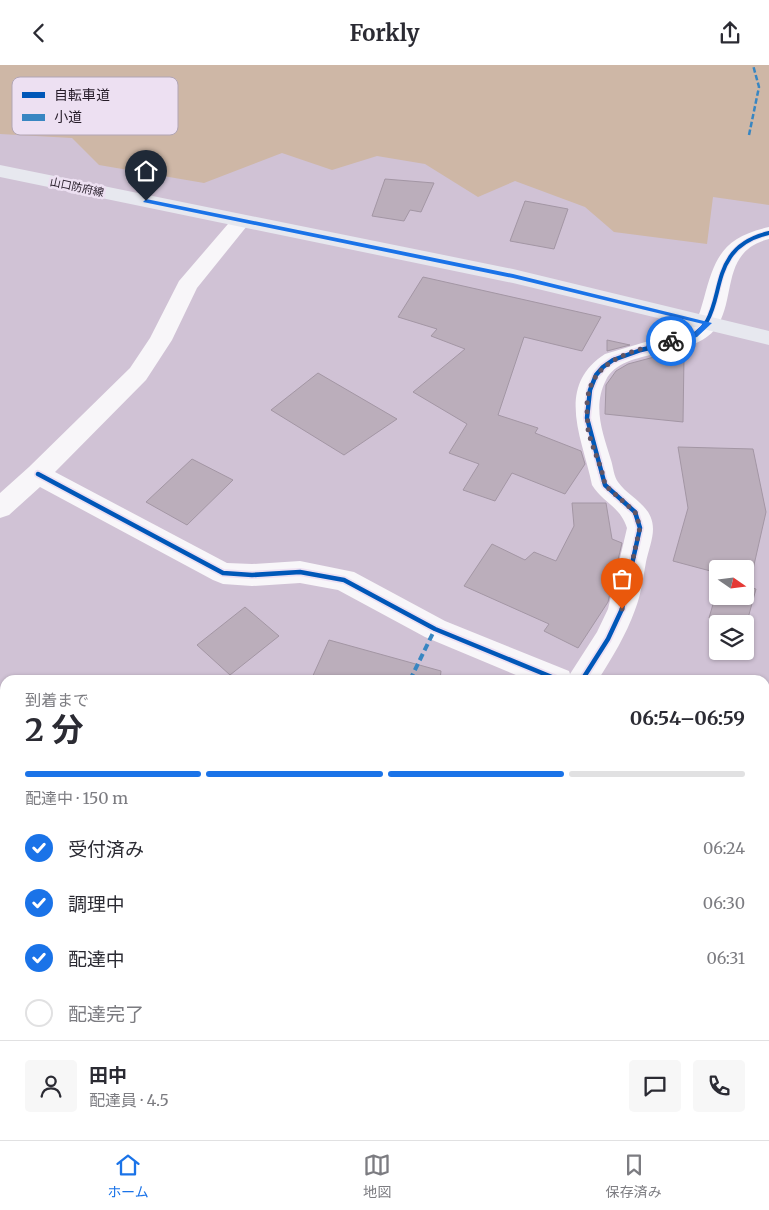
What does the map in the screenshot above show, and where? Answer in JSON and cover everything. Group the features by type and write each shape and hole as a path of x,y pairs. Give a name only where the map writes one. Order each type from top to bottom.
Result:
{"main road":[{"name":"山口防府線","path":"0,171 513,276 769,338"}],"street":[{"path":"0,508 38,474 138,374 161,340 187,286 241,221"},
{"path":"585,675 608,639 622,609 640,527 635,512 605,485 603,473 588,432 587,400 597,373 610,362 648,347 695,335 708,323 723,267 737,247 755,235 769,233"},
{"path":"38,474 222,573 252,575 300,572 344,580 435,629 547,675"}],"shaded area":[{"path":"0,65 769,65 769,205 713,197 707,244 614,232 585,207 515,181 478,197 425,164 377,156 332,170 282,153 204,183 99,165 72,138 18,135 178,135 178,77 12,77 12,135 0,134"}],"building":[{"path":"385,179 434,183 421,212 410,210 404,221 372,216"},
{"path":"525,201 568,209 554,249 510,241"},
{"path":"423,277 601,317 582,351 524,337 498,415 538,428 535,433 581,451 585,464 565,494 512,473 495,501 463,490 479,464 449,453 467,424 413,392 465,349 431,336 437,329 398,317"},
{"path":"607,340 630,345 607,351"},
{"path":"669,353 684,356 683,422 605,414 606,385 616,371 628,364"},
{"path":"318,373 397,419 344,455 271,410"},
{"path":"678,447 753,449 766,512 754,565 754,560 709,560 709,571 673,561 688,508"},
{"path":"192,459 233,480 187,525 146,502"},
{"path":"572,503 606,503 612,539 622,543 608,602 578,648 544,631 549,624 464,586 492,544 525,560 534,552 556,561 574,526"},
{"path":"713,605 752,605 749,615 710,615"},
{"path":"245,607 279,636 230,675 197,645"},
{"path":"329,640 441,671 441,675 313,675"}],"marked path":[{"path":"749,135 759,87 753,65"},
{"path":"412,675 435,629"}],"cycle path":[{"path":"585,675 608,639 622,609 640,528 635,512 605,485 587,418 590,390 596,375 603,367 626,354 683,340 698,333 710,319 720,280 729,258 744,242 755,236 769,233"},
{"path":"38,474 223,573 252,575 300,572 344,580 435,629 547,675"}],"way so far":[{"path":"622,609 640,527 635,512 605,485 603,473 588,432 587,400 597,373 610,362 648,347 671,341"}],"route":[{"path":"146,201 513,276 708,323 695,335 671,341"}]}
